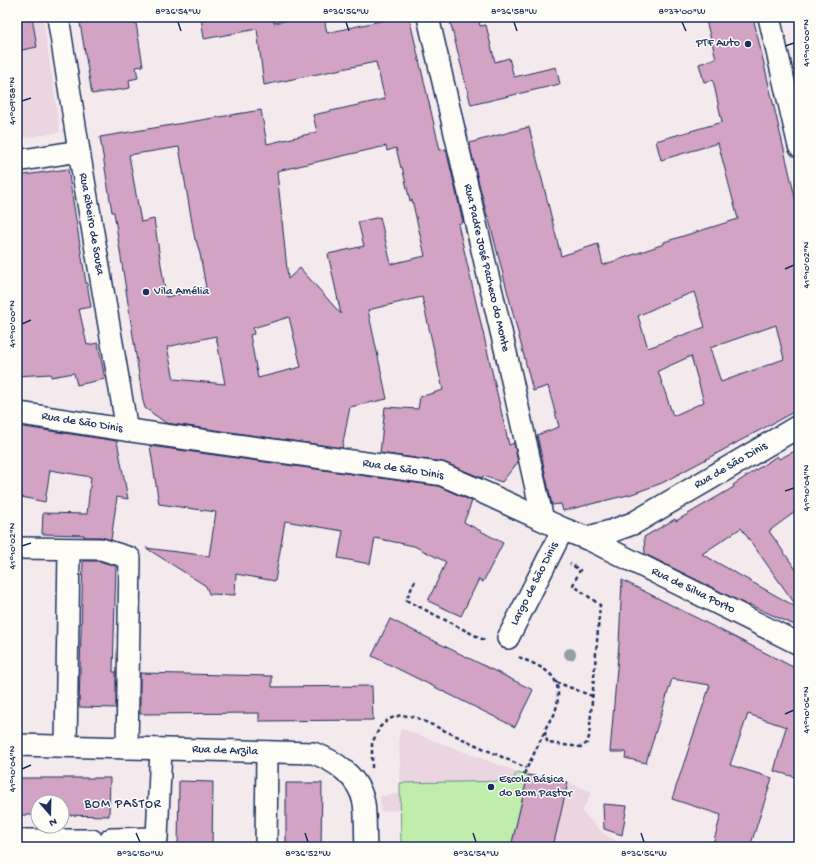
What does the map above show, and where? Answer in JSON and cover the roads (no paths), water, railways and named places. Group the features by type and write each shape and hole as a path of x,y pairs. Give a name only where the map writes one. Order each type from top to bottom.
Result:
{"street":[{"name":"Rua Ribeiro de Sousa","path":"58,17 79,151 127,430"},
{"name":"Rua Padre José Pacheco do Monte","path":"428,17 506,353 542,520"},
{"path":"769,17 799,146"},
{"path":"17,160 79,151"},
{"name":"Rua de São Dinis","path":"17,412 127,430 441,474 542,520 586,538 634,523 799,426"},
{"name":"Largo de São Dinis","path":"505,644 563,529"},
{"name":"Rua de Silva Porto","path":"586,538 799,644"},
{"path":"17,548 70,550 101,549 130,558 127,748"},
{"path":"66,746 70,550"},
{"name":"Rua de Arzila","path":"17,745 313,753 326,757 347,772 355,782 361,794 364,808 366,847"},
{"path":"17,840 55,844 102,840 157,838 161,749"},
{"path":"266,847 267,752"}],"place":[{"name":"PTF Auto","path":"748,44"},
{"name":"Vila Amélia","path":"146,292"},
{"name":"Escola Básica do Bom Pastor","path":"491,787"}],"district":[{"name":"BOM PASTOR","path":"123,804"}]}
